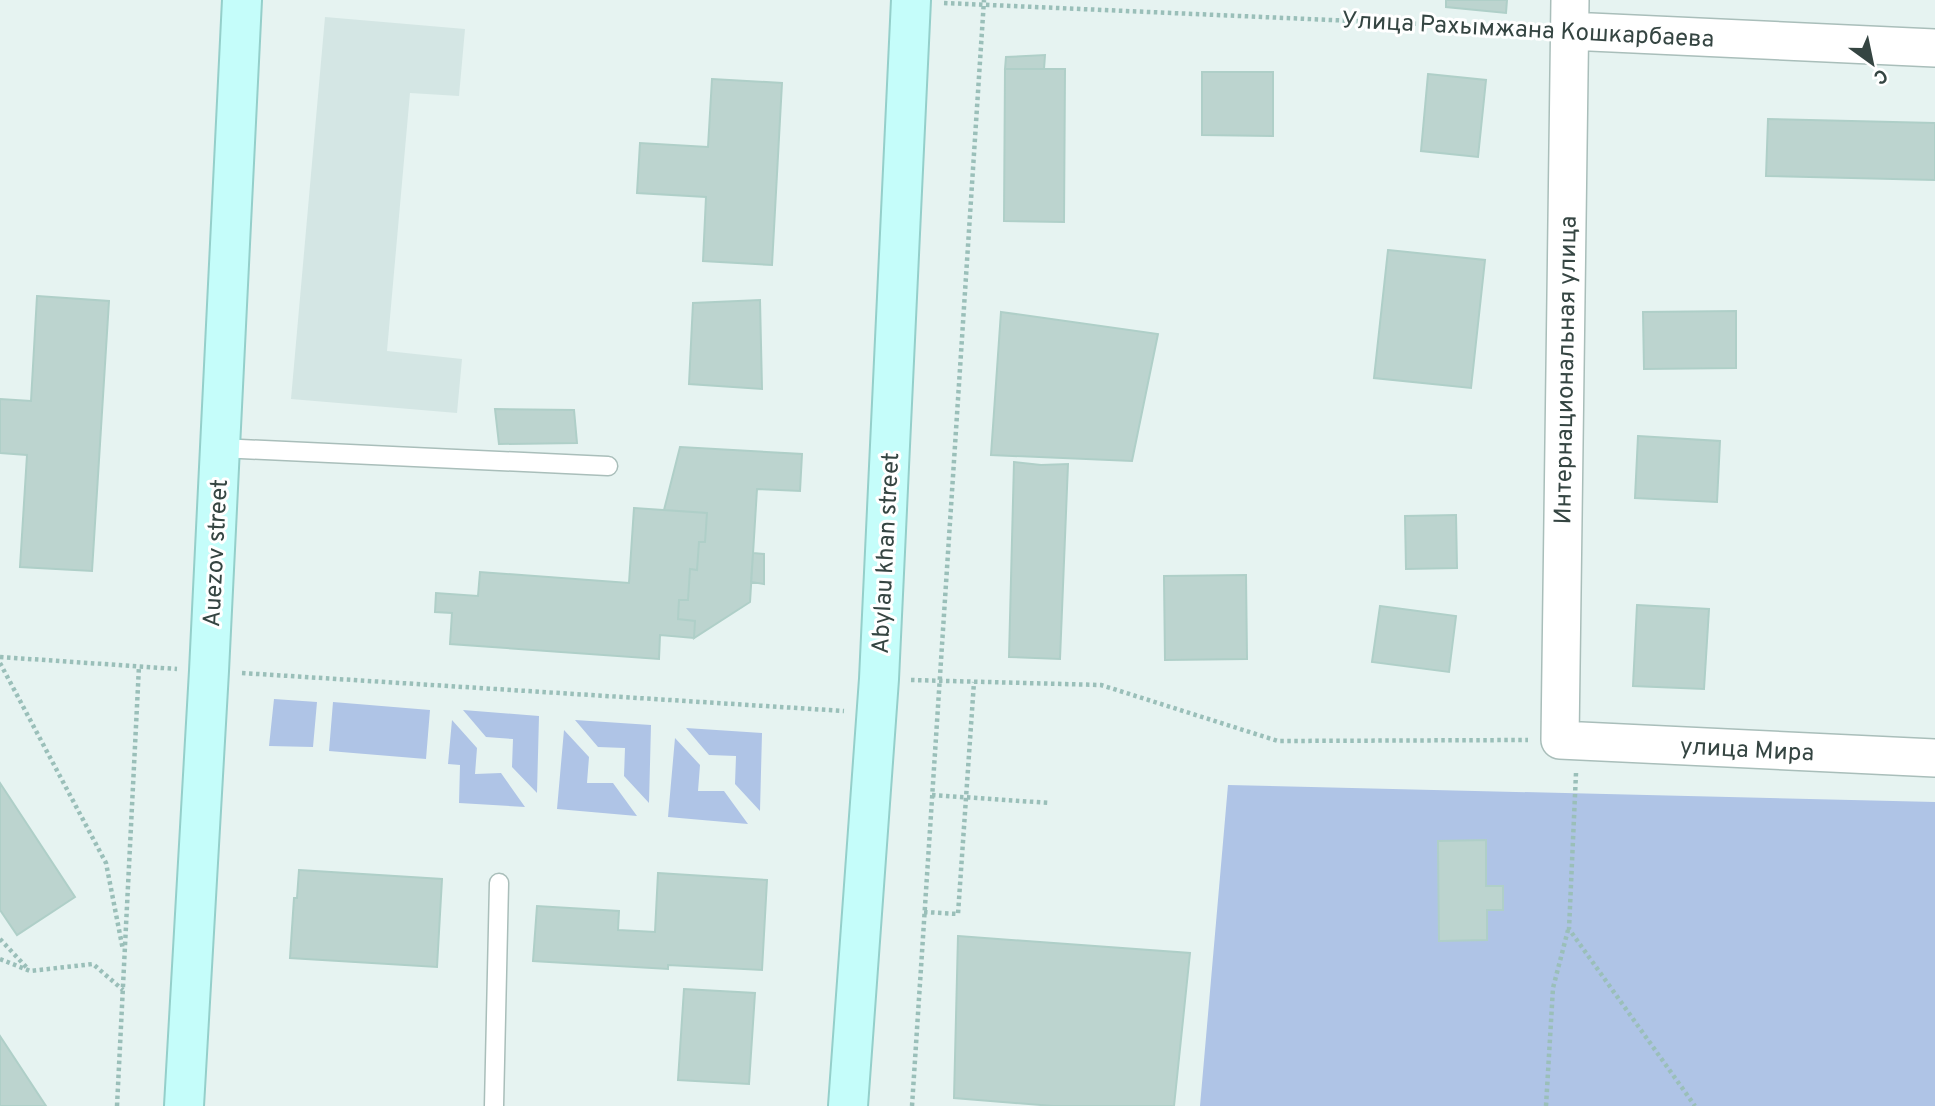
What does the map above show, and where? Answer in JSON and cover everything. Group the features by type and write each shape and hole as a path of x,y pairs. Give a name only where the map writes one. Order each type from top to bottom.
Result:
{"main road":[{"name":"Auezov street","path":"184,1106 209,671 242,0"},
{"name":"Abylau khan street","path":"848,1106 878,696 911,1"}],"street":[{"name":"Улица Рахымжана Кошкарбаева","path":"1569,15 1935,48"},
{"name":"Интернациональная улица","path":"1568,740 1569,15"},
{"name":"улица Мира","path":"1568,740 1935,758"}],"lane":[{"path":"220,447 608,466"},
{"path":"494,1106 499,883"}],"path":[{"name":"Улица Рахымжана Кошкарбаева","path":"911,1 1569,15"},
{"path":"912,1106 984,3"},
{"path":"0,657 209,671 878,696 939,681 1101,685 1278,741 1568,740 1569,929 1553,988 1546,1106"},
{"path":"0,663 106,863 125,958"},
{"path":"117,1106 139,666"},
{"path":"924,912 958,914 974,682"},
{"path":"932,795 1050,803"},
{"path":"1569,929 1695,1106"},
{"path":"0,939 30,971"},
{"path":"0,959 30,971 93,964 123,990"}],"shaded area":[{"path":"325,17 465,29 459,96 410,93 387,351 462,359 457,413 291,399"},
{"path":"274,699 317,702 313,747 269,746"},
{"path":"333,702 430,710 426,759 329,751"},
{"path":"463,710 539,716 537,793 512,767 513,739 486,737"},
{"path":"452,720 477,748 475,774 501,773 525,807 459,803 460,765 448,764"},
{"path":"575,720 651,725 649,803 624,776 625,748 598,747"},
{"path":"686,728 762,733 760,811 735,784 736,756 709,755"},
{"path":"564,730 589,757 587,783 613,783 637,816 557,809"},
{"path":"675,738 700,765 698,791 724,791 748,824 668,817"},
{"path":"1228,785 1935,802 1935,1106 1200,1106"}],"building":[{"path":"1446,0 1507,0 1506,13 1446,7"},
{"path":"1045,55 1044,69 1005,69 1006,57"},
{"path":"1005,69 1065,69 1064,222 1004,221"},
{"path":"1202,72 1273,72 1273,136 1202,135"},
{"path":"1428,74 1486,80 1478,157 1421,151"},
{"path":"712,79 782,83 772,265 703,261 706,197 637,193 640,143 708,147"},
{"path":"1768,119 1935,123 1935,180 1766,176"},
{"path":"1388,250 1485,260 1471,388 1374,378"},
{"path":"37,296 109,301 92,571 20,567 27,455 0,453 0,399 31,401"},
{"path":"760,300 762,389 689,384 693,303"},
{"path":"1736,311 1736,368 1644,369 1643,312"},
{"path":"1001,312 1158,334 1132,461 991,455"},
{"path":"495,409 574,410 577,443 499,444"},
{"path":"1638,436 1720,441 1717,502 1635,498"},
{"path":"680,447 802,454 800,491 757,489 750,602 694,638 695,621 678,619 679,600 688,600 690,569 697,570 699,542 705,542 707,513 664,510"},
{"path":"1014,462 1068,464 1060,659 1009,657"},
{"path":"634,508 707,513 705,542 699,542 697,570 690,569 688,600 679,600 678,619 695,621 694,638 660,635 659,659 450,644 452,613 435,612 436,593 478,596 480,572 629,583"},
{"path":"1456,515 1457,568 1406,569 1405,516"},
{"path":"753,553 764,554 764,584 751,582"},
{"path":"1246,575 1247,659 1165,660 1164,576"},
{"path":"1637,605 1709,609 1704,689 1633,686"},
{"path":"1380,606 1456,616 1449,672 1372,662"},
{"path":"0,783 75,897 17,935 0,910"},
{"path":"1486,840 1486,886 1503,886 1503,910 1487,910 1487,940 1439,941 1438,841"},
{"path":"299,870 442,879 437,967 290,958 294,898 297,898"},
{"path":"658,873 767,880 762,970 668,965 668,969 533,961 537,906 619,911 618,930 655,932"},
{"path":"958,936 1190,953 1174,1106 1053,1106 954,1098"},
{"path":"684,989 755,993 749,1084 678,1080"},
{"path":"0,1036 46,1106 0,1106"}]}
